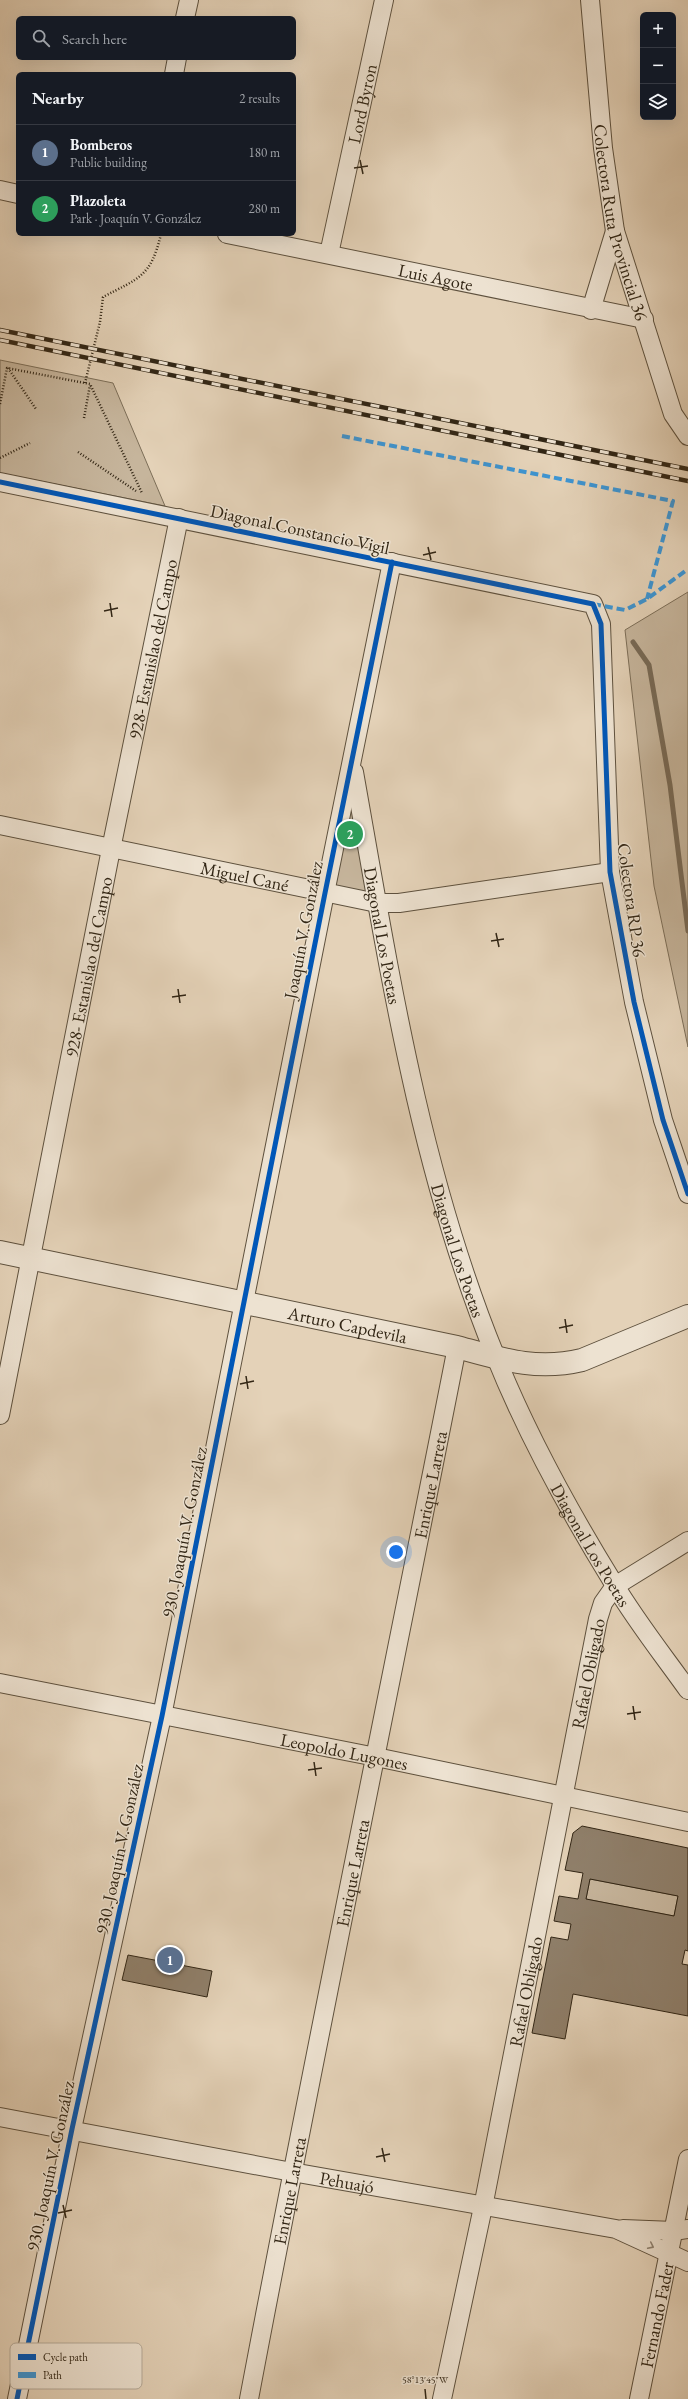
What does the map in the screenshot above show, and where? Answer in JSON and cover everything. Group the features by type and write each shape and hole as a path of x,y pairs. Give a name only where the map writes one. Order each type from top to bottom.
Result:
{"street":[{"path":"185,16 189,0"},
{"name":"Lord Byron","path":"329,254 384,0"},
{"name":"Colectora Ruta Provincial 36","path":"590,0 603,148 615,231 673,414 688,436"},
{"path":"174,72 177,60"},
{"path":"0,190 16,194"},
{"path":"591,310 615,231"},
{"name":"Luis Agote","path":"237,236 591,310 644,319"},
{"name":"Diagonal Constancio Vigil","path":"0,482 593,604"},
{"name":"928- Estanislao del Campo","path":"0,1415 111,848 179,518"},
{"name":"Joaquín V. González","path":"244,1304 324,893 352,763 392,562"},
{"name":"Colectora RP 36","path":"593,604 601,624 610,872 634,1002 661,1113 688,1194"},
{"name":"Diagonal Los Poetas","path":"352,763 400,1031 420,1120 436,1180 495,1357 552,1476 615,1586 688,1690"},
{"name":"Miguel Cané","path":"0,825 377,903 398,903 610,872"},
{"name":"Arturo Capdevila","path":"0,1252 244,1304 457,1347 529,1365 564,1364 599,1354 688,1316"},
{"name":"930. Joaquín V. González","path":"28,2343 72,2130 162,1716 244,1304"},
{"name":"Enrique Larreta","path":"249,2399 292,2172 457,1347"},
{"path":"615,1586 688,1541"},
{"name":"Rafael Obligado","path":"442,2399 483,2207 598,1619 603,1603 615,1586"},
{"name":"Leopoldo Lugones","path":"0,1682 162,1716 376,1757 688,1822"},
{"name":"Pehuajó","path":"0,2117 483,2207 616,2229 688,2262"},
{"name":"Fernando Fader","path":"639,2399 669,2254 681,2230 688,2160"},
{"path":"616,2229 681,2230"},
{"name":"930. Joaquín V. González","path":"17,2399 19,2389"}],"path":[{"path":"85,383 100,322 103,297 133,283 146,272 156,257 161,236"},
{"path":"7,368 90,384"},
{"path":"0,404 7,368"},
{"path":"7,368 36,409"},
{"path":"84,418 90,384"},
{"path":"78,452 143,496 90,384"},
{"path":"0,458 30,443"}],"shaded area":[{"path":"0,360 113,383 165,506 0,473"},
{"path":"688,592 688,1047 654,886 625,630"},
{"path":"352,781 367,892 330,888"},
{"path":"590,1879 678,1896 674,1916 586,1899"}],"building":[{"path":"582,1826 688,1848 688,1951 685,1950 682,1964 688,1965 688,2016 573,1994 565,2039 532,2033 551,1937 568,1940 571,1924 554,1921 559,1896 578,1899 583,1873 565,1870 573,1833","holes":["590,1879 678,1896 674,1916 586,1899"]},
{"path":"128,1955 212,1971 207,1997 122,1980"}],"waterway":[{"path":"633,642 649,665 670,785 688,931"}],"railway":[{"path":"0,330 688,469"},
{"path":"0,340 688,481"}],"marked path":[{"path":"342,436 673,501 647,599"},
{"path":"593,604 625,610 647,599 688,569"}],"cycle path":[{"path":"0,482 593,604 601,624 610,872 634,1002 663,1120 688,1194"},
{"path":"28,2343 72,2129 162,1716 392,562"},
{"path":"17,2399 19,2389"}],"place":[{"name":"Plazoleta","path":"350,834"},
{"name":"Bomberos","path":"170,1960"}]}
